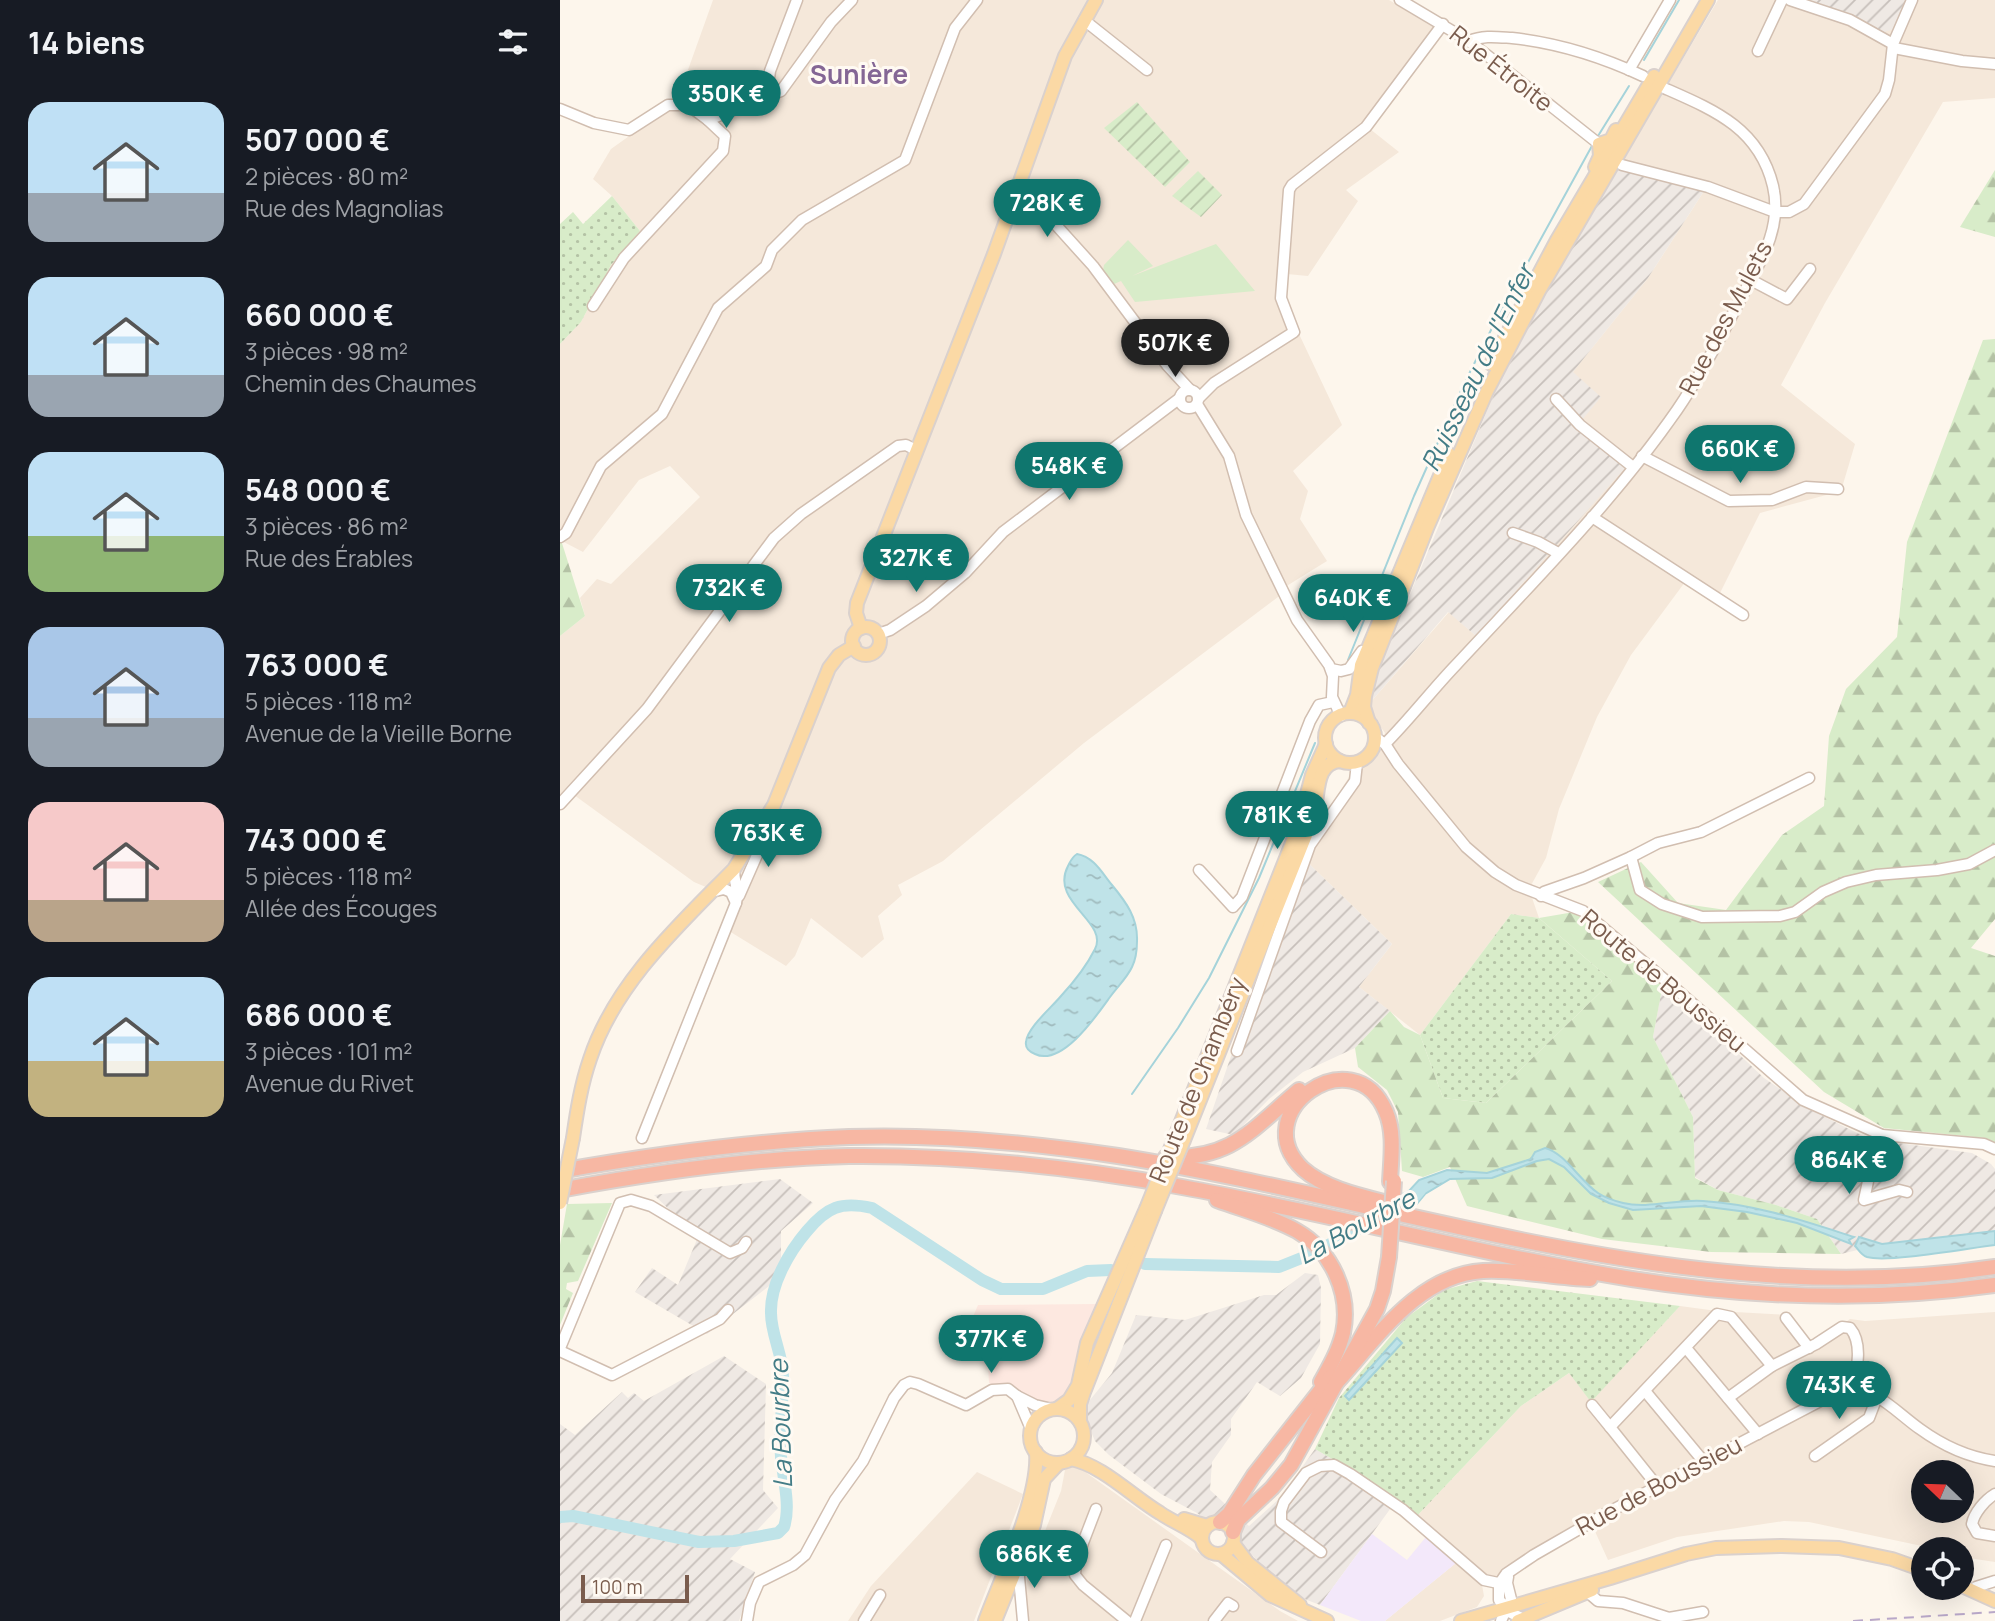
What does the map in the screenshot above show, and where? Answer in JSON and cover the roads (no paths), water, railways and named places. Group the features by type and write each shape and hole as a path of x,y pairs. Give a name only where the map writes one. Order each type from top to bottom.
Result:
{"highway":[{"path":"1119,1157 1153,1155 1182,1158 1221,1151 1247,1134 1308,1084 1331,1074 1348,1074 1363,1079 1376,1087 1391,1110 1396,1133 1387,1257 1383,1292 1377,1309 1291,1465 1272,1488 1238,1520 1233,1538"},
{"path":"1374,1204 1316,1178 1294,1158 1288,1140 1289,1120 1296,1103 1304,1094 1322,1083 1341,1079 1369,1089 1387,1114 1391,1133 1392,1181"},
{"path":"560,1171 648,1156 751,1144 852,1137 995,1142 1119,1157 1374,1204 1443,1224 1633,1261 1750,1276 1887,1278 1995,1268"},
{"path":"560,1190 652,1172 849,1156 1032,1166 1179,1186 1633,1279"},
{"path":"1179,1186 1281,1223 1310,1240 1326,1256 1338,1278 1345,1316 1338,1347 1317,1393 1249,1482 1229,1514 1210,1529"},
{"path":"1317,1393 1323,1389 1371,1313 1387,1257"},
{"path":"1337,1382 1402,1311 1425,1291 1457,1275 1481,1271 1579,1279 1633,1279 1793,1295 1886,1295 1995,1285"}],"main road":[{"path":"861,628 856,613 857,603 1017,190 1065,55 1089,24 1096,0"},
{"path":"1345,714 1363,717 1380,740 1368,756 1357,763 1340,761 1331,755 1326,744 1327,729 1345,714 1357,695 1361,665 1418,523 1479,387 1531,286 1698,0"},
{"path":"1369,723 1364,696 1371,668 1459,450 1527,312 1708,0"},
{"path":"1586,190 1600,156 1594,140 1611,140 1623,119 1636,106"},
{"path":"869,627 878,634 878,646 873,652 861,653 854,646 853,636 861,628 869,627"},
{"path":"560,1203 580,1092 591,1057 611,1013 637,972 734,869 756,836 774,805 829,668 839,655 854,646"},
{"name":"Route de Chambéry","path":"1179,1138 1298,828 1312,775 1326,744"},
{"name":"Route de Chambéry","path":"1080,1421 1080,1404 1150,1210 1306,835 1315,810 1320,776 1329,765 1340,761"},
{"name":"Route de Chambéry","path":"1055,1409 1069,1400 1077,1385 1087,1343 1150,1210"},
{"path":"985,1621 1020,1529 1037,1472 1031,1429 1042,1413 1055,1409 1067,1410 1080,1421 1084,1432 1083,1443 1077,1455 1065,1461 1044,1479 1040,1504 995,1621"},
{"path":"1083,1443 1094,1459 1169,1511 1210,1529"},
{"path":"1035,1452 1046,1461 1083,1462 1157,1512 1210,1529 1230,1528 1248,1563 1311,1614"},
{"path":"1210,1529 1203,1544 1210,1553 1221,1554 1270,1595 1328,1621"},
{"path":"1221,1554 1231,1548 1233,1538"},
{"path":"1521,1620 1610,1578 1686,1554 1716,1548 1839,1548 1911,1566"},
{"path":"1461,1621 1587,1588"},
{"path":"1974,1591 1995,1601"}],"street":[{"path":"753,102 768,85 770,71 797,0"},
{"path":"708,120 781,91 831,22 852,0"},
{"path":"560,537 566,533 601,466 662,414 718,308 766,266 772,250 802,220 905,160 955,28 977,0"},
{"name":"Rue Étroite","path":"1400,0 1469,41 1594,140"},
{"path":"1629,70 1670,0"},
{"path":"1758,51 1782,0"},
{"path":"1790,0 1850,20 1893,46 1962,61 1995,64"},
{"path":"1622,165 1708,187 1775,212 1789,212 1804,204 1885,94 1893,46 1912,0"},
{"path":"1089,24 1147,70"},
{"path":"878,634 890,630 926,606 965,573 1003,532 1159,415 1189,399 1294,331 1285,310 1281,288 1288,197 1292,185 1366,127 1443,24"},
{"path":"1469,41 1485,36 1555,44 1587,53 1643,76"},
{"name":"Rue des Mulets","path":"1380,740 1592,517 1642,456 1678,408 1716,346 1769,248 1775,212 1773,188 1766,167 1748,138 1719,114 1664,88"},
{"path":"560,109 594,123 629,130 668,106 688,105 724,136 723,150 624,258 593,306"},
{"path":"1602,184 1622,165 1622,148"},
{"path":"1017,190 1029,195 1093,266 1219,438 1229,456 1246,515 1297,620 1331,669 1334,676 1334,702 1345,714"},
{"path":"1751,280 1787,299 1810,269"},
{"path":"1556,399 1580,425 1633,467"},
{"path":"560,804 647,709 774,538 801,514 898,446 916,450"},
{"path":"1642,456 1730,501 1772,500 1805,487 1838,489"},
{"path":"1592,517 1743,615"},
{"path":"1513,533 1558,553"},
{"path":"1331,669 1349,669 1358,659 1381,612"},
{"path":"1199,870 1233,907 1242,897 1310,721 1319,705 1334,702"},
{"name":"Route de Boussieu","path":"1380,740 1466,847 1495,872 1516,885 1583,911 1803,1100 1882,1135 1984,1144 1995,1149"},
{"path":"1237,1051 1310,845 1355,781 1357,763"},
{"path":"1541,896 1544,892 1632,857 1658,843 1700,832 1809,778"},
{"path":"642,1138 761,846 756,836"},
{"path":"1632,857 1640,890 1649,898 1702,918 1780,916 1795,912 1823,892 1846,882 1876,875 1937,870 1969,864 1995,850"},
{"path":"734,869 734,880 739,889 736,903"},
{"path":"711,892 724,889 732,892 736,903"},
{"path":"1882,1135 1873,1158 1864,1200 1899,1190 1907,1192"},
{"path":"728,1310 720,1319 611,1375 560,1349 620,1203 631,1200 651,1206 730,1253 741,1248 746,1242"},
{"path":"1610,1427 1717,1314 1731,1317 1772,1366"},
{"path":"1786,1318 1809,1348"},
{"path":"1728,1398 1772,1366 1809,1348 1842,1327 1850,1328 1856,1335 1858,1355 1853,1388 1877,1397 1922,1431 1949,1447 1979,1459 1995,1461"},
{"path":"1686,1348 1758,1434"},
{"path":"747,1621 750,1603 759,1582 793,1565 805,1555 835,1500 863,1461 894,1398 904,1385 911,1382 918,1384 966,1405 992,1390 1008,1389 1035,1405 1055,1409"},
{"name":"Rue de Boussieu","path":"1503,1584 1511,1571 1542,1550 1836,1392 1853,1388"},
{"path":"1645,1391 1704,1462"},
{"path":"1017,1396 1031,1429"},
{"path":"1815,1456 1869,1418 1877,1397"},
{"path":"1592,1405 1656,1490"},
{"path":"1321,1552 1281,1522 1281,1511 1284,1502 1306,1473 1320,1466 1334,1465 1403,1510 1485,1580 1503,1584 1507,1607 1521,1620"},
{"path":"1995,1494 1973,1518 1972,1524 1977,1533 1995,1535"},
{"path":"1096,1508 1076,1561 1075,1575 1083,1585 1127,1621"},
{"path":"1135,1621 1166,1545"},
{"path":"1018,1562 1023,1621"},
{"path":"1974,1587 1995,1581"},
{"path":"1587,1588 1598,1601 1623,1604 1669,1618 1703,1612"},
{"path":"864,1621 880,1595"},
{"path":"1214,1621 1228,1603 1233,1606"}],"water":[{"path":"1077,854 1088,858 1097,866 1126,904 1137,933 1136,954 1127,975 1088,1026 1067,1046 1045,1056 1028,1050 1027,1036 1080,974 1095,949 1097,939 1088,920 1066,890 1064,879 1068,866"},
{"path":"1545,1148 1559,1155 1598,1193 1620,1202 1633,1205 1693,1201 1722,1203 1779,1214 1854,1237 1849,1240 1851,1244 1797,1223 1747,1212 1701,1206 1633,1210 1591,1194 1564,1167 1549,1159 1492,1178 1450,1179 1425,1194 1416,1205 1396,1200 1396,1197 1409,1191 1419,1180 1447,1170 1487,1173 1531,1159 1535,1152"},
{"path":"1995,1231 1995,1245 1910,1257 1867,1257 1855,1246 1859,1237 1882,1244"},
{"path":"1397,1338 1402,1343 1349,1400 1345,1396"}],"waterway":[{"name":"Ruisseau de l'Enfer","path":"1644,60 1679,0"},
{"name":"Ruisseau de l'Enfer","path":"1598,136 1629,86"},
{"name":"Ruisseau de l'Enfer","path":"1348,660 1414,496 1464,384 1593,144"},
{"name":"Ruisseau de l'Enfer","path":"1132,1094 1209,978 1259,878 1315,743"},
{"name":"La Bourbre","path":"1145,1264 1279,1267 1309,1255 1409,1203 1420,1190"},
{"name":"La Bourbre","path":"560,1517 573,1516 699,1542 734,1541 778,1533 784,1527 787,1502 781,1457 783,1377 772,1321 772,1302 777,1280 800,1239 828,1211 852,1205 872,1208 982,1280 1001,1289 1043,1289 1087,1271 1111,1270"}],"railway":[{"path":"1853,1621 1995,1612"}],"district":[{"name":"Sunière","path":"859,75"}]}
